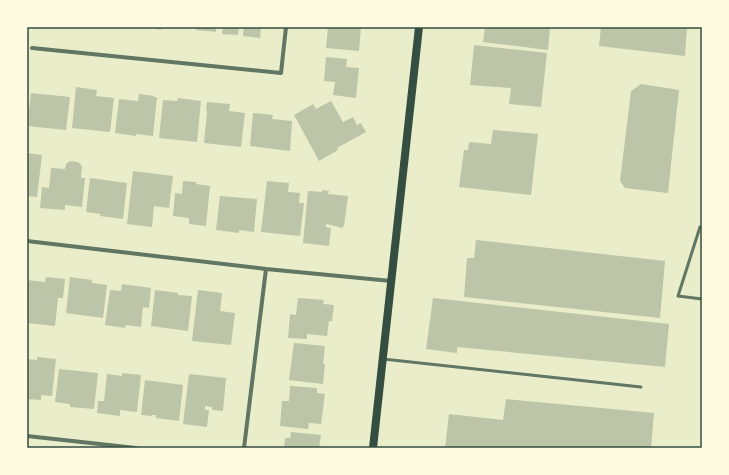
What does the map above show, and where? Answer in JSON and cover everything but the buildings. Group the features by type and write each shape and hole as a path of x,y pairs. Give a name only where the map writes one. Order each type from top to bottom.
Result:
{"main road":[{"path":"373,448 419,27"}],"street":[{"path":"32,48 281,72 286,27"},
{"path":"27,241 266,269 391,281"},
{"path":"244,448 266,269"},
{"path":"27,436 136,448"}],"lane":[{"path":"702,228 700,227 678,296 702,299"},
{"path":"383,359 641,387"}]}
